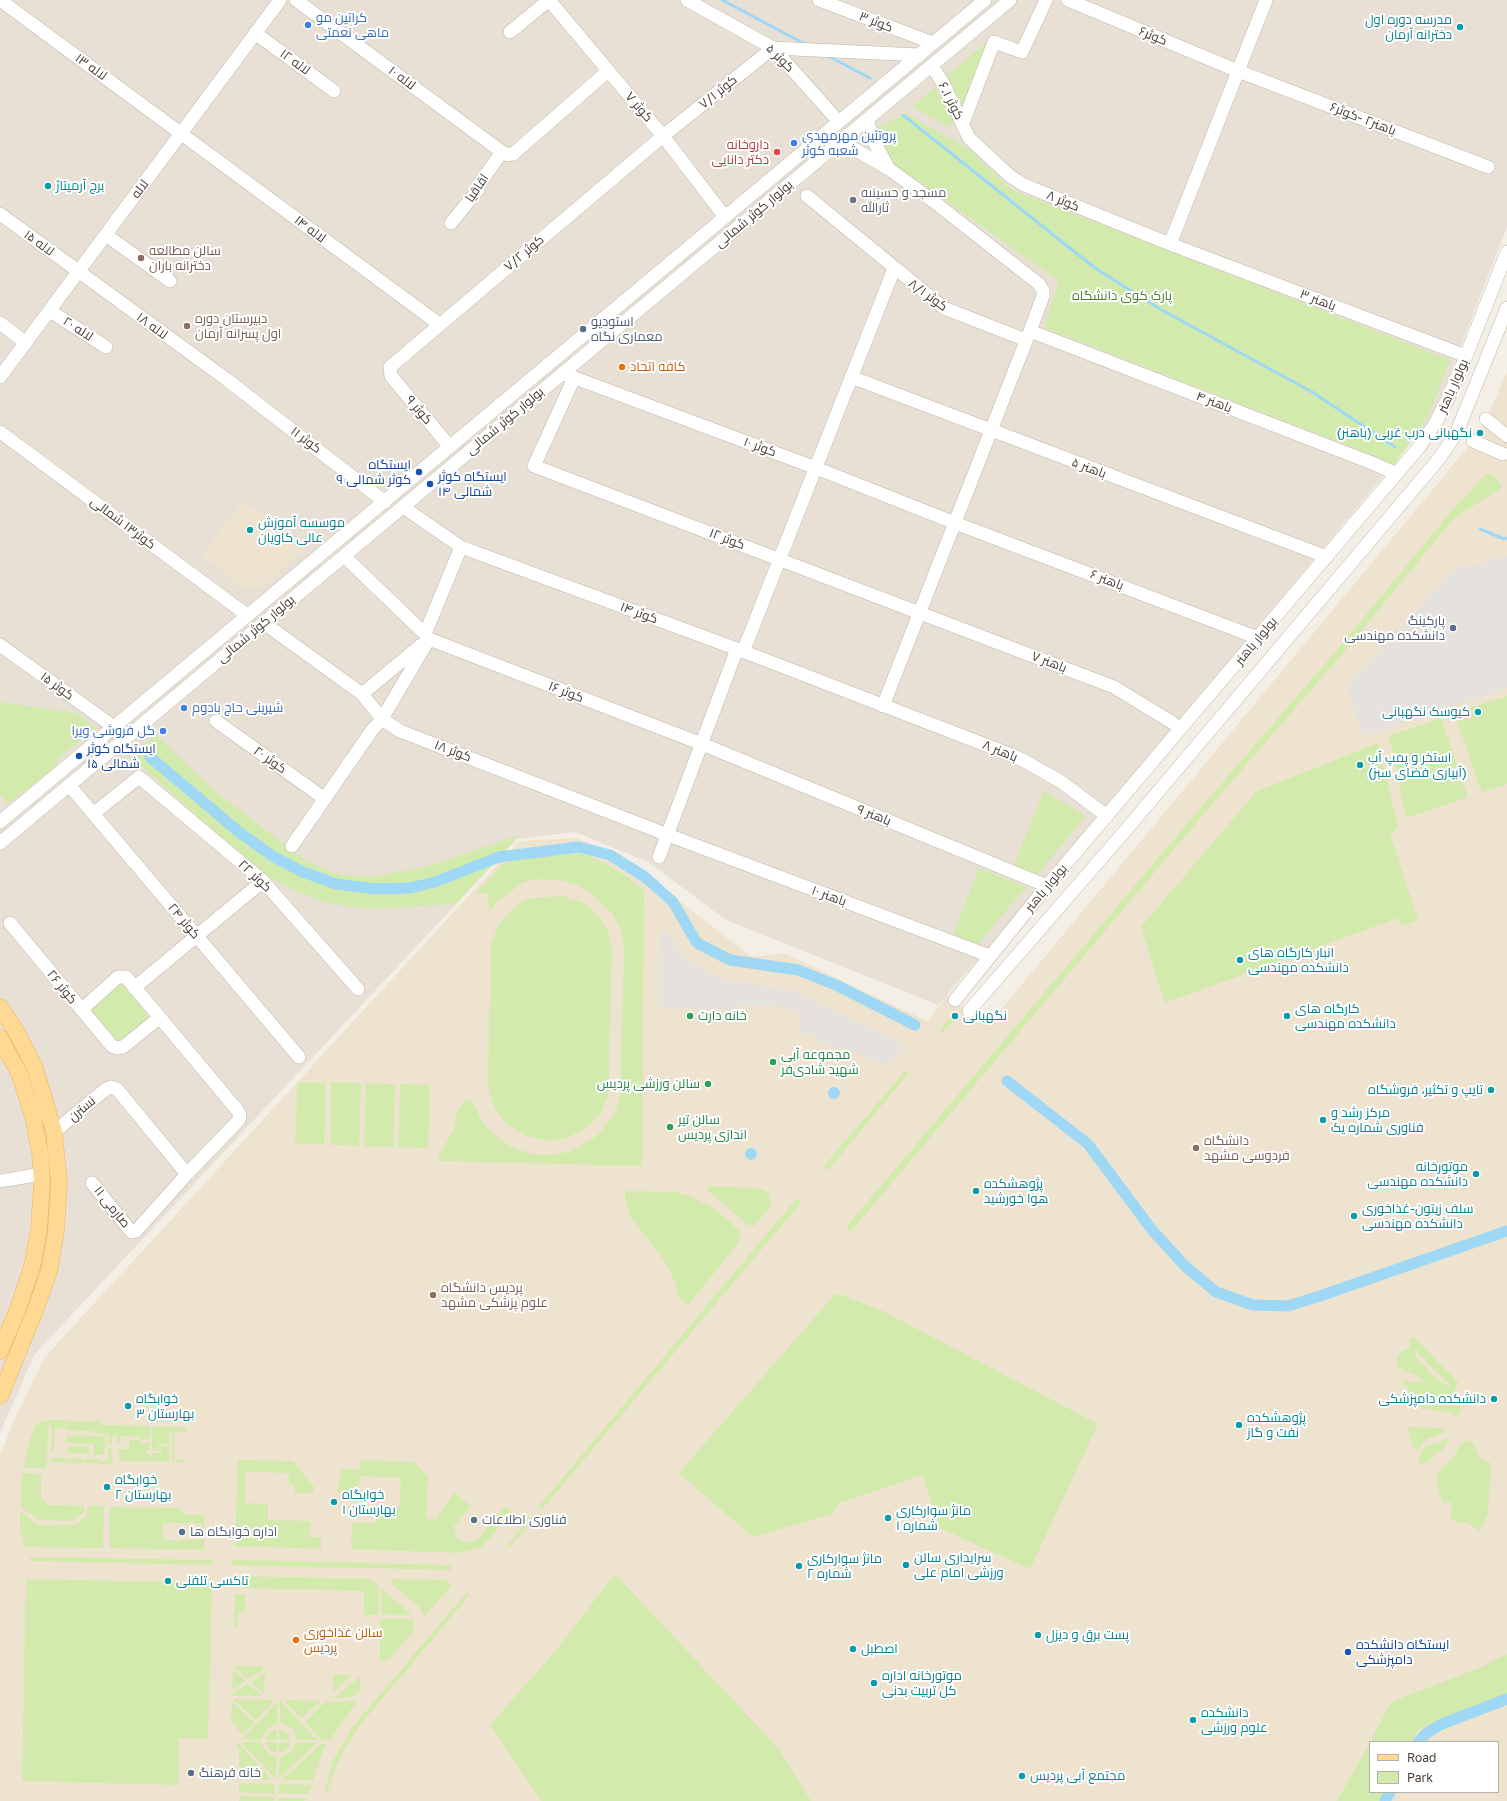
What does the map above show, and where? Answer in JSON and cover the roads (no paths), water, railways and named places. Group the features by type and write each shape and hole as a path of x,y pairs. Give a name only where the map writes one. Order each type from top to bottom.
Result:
{"main road":[{"path":"0,1007 17,1033 35,1068 54,1132 59,1182 56,1231 49,1272 35,1311 0,1396"},
{"path":"0,1038 20,1075 33,1117 40,1153 41,1174 38,1229 32,1267 18,1309 0,1351"}],"street":[{"name":"لاله ۱۳","path":"0,0 181,133"},
{"name":"لاله","path":"0,378 280,0"},
{"name":"لاله ۱۰","path":"296,0 505,154"},
{"path":"510,32 549,0"},
{"name":"کوثر ۷","path":"549,0 663,136 726,216"},
{"name":"کوثر ۵","path":"687,0 773,48 839,122"},
{"name":"کوثر ۳","path":"819,0 933,43"},
{"name":"بولوار کوثر شمالی","path":"0,822 985,0"},
{"name":"بولوار کوثر شمالی","path":"0,843 522,408 569,375 867,120 1010,0"},
{"path":"963,123 994,42 1022,52 1046,0"},
{"name":"کوثر۶","path":"1068,0 1238,71"},
{"path":"1170,244 1266,0"},
{"name":"لاله ۱۲","path":"256,33 334,91"},
{"path":"773,48 919,55"},
{"name":"کوثر ۷/۱","path":"663,136 773,48"},
{"name":"کوثر ۶.۱","path":"932,66 944,85 969,138"},
{"path":"505,154 513,154 608,71"},
{"name":"باهنر۲ -کوثر۶","path":"1238,71 1488,167"},
{"path":"867,120 874,142 889,169"},
{"name":"لاله ۱۴","path":"181,133 439,324"},
{"name":"کوثر ۷/۲","path":"390,372 390,367 439,324 663,136"},
{"name":"کوثر ۸","path":"969,138 1010,176 1024,185 1170,244"},
{"path":"842,142 889,169 1039,284 1043,291 1043,296 1028,336 883,706"},
{"name":"اقاقیا","path":"451,223 478,190 479,184 505,154"},
{"name":"کوثر ۸/۱","path":"807,196 894,269 944,308 1028,336"},
{"name":"لاله ۱۵","path":"0,214 78,272"},
{"path":"106,235 170,281"},
{"name":"باهنر ۳","path":"1170,244 1466,356"},
{"name":"بولوار باهنر","path":"1507,252 1466,356 1436,422 1397,474 1047,886 958,995 973,1007 1415,489 1456,434 1507,308"},
{"path":"659,857 702,744 740,650 780,558 894,269"},
{"name":"لاله ۱۸","path":"78,272 226,379"},
{"name":"لاله ۲۰","path":"50,311 106,348"},
{"path":"0,324 26,343"},
{"name":"باهنر ۴","path":"1028,336 1364,460 1397,474"},
{"name":"کوثر ۹","path":"390,372 391,376 450,447"},
{"name":"کوثر ۱۲","path":"569,375 534,466 780,558 919,613"},
{"name":"کوثر ۱۰","path":"569,375 816,468 955,523"},
{"name":"باهنر ۵","path":"851,377 1327,557"},
{"name":"کوثر ۱۱","path":"226,379 385,502"},
{"path":"510,396 511,402 515,406 522,408"},
{"path":"1486,419 1507,436"},
{"path":"472,428 477,431 481,442"},
{"name":"کوثر۱۳ شمالی","path":"0,432 247,615"},
{"path":"1473,441 1503,454"},
{"name":"کوثر ۱۴","path":"403,507 460,547 740,650 883,706"},
{"name":"باهنر ۶","path":"955,523 1258,638"},
{"path":"292,846 372,730 382,719 427,637 460,547"},
{"name":"کوثر ۱۶","path":"344,556 427,637 702,744"},
{"name":"باهنر ۷","path":"919,613 1114,687 1173,723"},
{"name":"کوثر ۱۸","path":"264,623 362,694 382,719 400,731 668,835"},
{"path":"362,694 427,637"},
{"name":"کوثر ۱۵","path":"0,645 114,727"},
{"path":"1227,675 1244,690"},
{"name":"باهنر ۸","path":"883,706 1017,757 1060,781 1107,816"},
{"name":"کوثر ۲۰","path":"216,721 325,799"},
{"name":"باهنر ۹","path":"702,744 1047,886"},
{"name":"کوثر ۲۲","path":"93,814 139,777 263,881 358,989"},
{"name":"کوثر ۲۴","path":"69,785 298,1057"},
{"name":"باهنر ۱۰","path":"668,835 990,956"},
{"path":"134,988 263,881"},
{"name":"کوثر ۲۶","path":"10,923 112,1046 117,1048 122,1047 158,1018"},
{"path":"81,1010 118,978 126,978 158,1018 238,1110 240,1116 239,1120 187,1174"},
{"name":"نسترن","path":"54,1132 106,1089 111,1087 117,1089 187,1174"},
{"path":"0,1181 41,1174"},
{"name":"صارمی ۱۱","path":"92,1183 132,1232 136,1231 187,1174"}],"water":[{"path":"832,1087 836,1087 840,1093 836,1099 832,1099 828,1095 828,1091"},
{"path":"751,1148 755,1150 757,1154 755,1158 751,1160 747,1158 745,1154 747,1150"}],"waterway":[{"path":"722,0 805,44"},
{"path":"828,56 870,78"},
{"path":"903,115 1095,268 1160,309 1312,392 1395,447"},
{"path":"1480,529 1504,539 1507,538"},
{"path":"150,757 239,832 274,857 303,872 336,884 375,889 410,888 435,882 499,857 579,847 610,855 645,877 673,902 697,943 730,960 798,970 836,985 915,1025"},
{"path":"1007,1081 1088,1144 1152,1230 1185,1266 1216,1292 1253,1305 1288,1306 1507,1231"},
{"path":"1419,1741 1428,1732 1442,1724 1507,1699"},
{"path":"1385,1801 1389,1793"}],"place":[{"name":"کراتین مو ماهی نعمتی","path":"308,25"},
{"name":"مدرسه دوره اول دخترانه آرمان","path":"1460,27"},
{"name":"پروتئین مهرمهدی شعبه کوثر","path":"794,143"},
{"name":"داروخانه دکتر دانایی","path":"777,152"},
{"name":"برج آرمیتاژ","path":"48,186"},
{"name":"مسجد و حسینیه ثارالله","path":"853,200"},
{"name":"سالن مطالعه دخترانه باران","path":"141,258"},
{"name":"دبیرستان دوره اول پسرانه آرمان","path":"187,326"},
{"name":"استودیو معماری نگاه","path":"583,329"},
{"name":"کافه اتحاد","path":"622,367"},
{"name":"نگهبانی درب غربی (باهنر)","path":"1480,433"},
{"name":"ایستگاه کوثر شمالی ۹","path":"419,472"},
{"name":"ایستگاه کوثر شمالی ۱۴","path":"430,484"},
{"name":"موسسه آموزش عالی کاویان","path":"250,530"},
{"name":"پارکینگ دانشکده مهندسی","path":"1453,628"},
{"name":"شیرینی حاج بادوم","path":"184,708"},
{"name":"کیوسک نگهبانی","path":"1478,712"},
{"name":"گل فروشی ویرا","path":"163,731"},
{"name":"ایستگاه کوثر شمالی ۱۵","path":"79,756"},
{"name":"استخر و پمپ آب (آبیاری فضای سبز)","path":"1360,765"},
{"name":"انبار کارگاه های دانشکده مهندسی","path":"1240,960"},
{"name":"خانه دارت","path":"690,1016"},
{"name":"نگهبانی","path":"955,1016"},
{"name":"کارگاه های دانشکده مهندسی","path":"1287,1016"},
{"name":"مجموعه آبی شهید شادی‌فر","path":"773,1062"},
{"name":"سالن ورزشی پردیس","path":"708,1084"},
{"name":"تایپ و تکثیر، فروشگاه","path":"1491,1090"},
{"name":"مرکز رشد و فناوری شماره یک","path":"1323,1120"},
{"name":"سالن تیر اندازی پردیس","path":"670,1127"},
{"name":"دانشگاه فردوسی مشهد","path":"1196,1148"},
{"name":"موتورخانه دانشکده مهندسی","path":"1476,1174"},
{"name":"پژوهشکده هوا خورشید","path":"976,1191"},
{"name":"سلف زیتون-غذاخوری دانشکده مهندسی","path":"1354,1216"},
{"name":"پردیس دانشگاه علوم پزشکی مشهد","path":"433,1295"},
{"name":"دانشکده دامپزشکی","path":"1494,1399"},
{"name":"خوابگاه بهارستان ۳","path":"128,1406"},
{"name":"پژوهشکده نفت و گاز","path":"1239,1425"},
{"name":"خوابگاه بهارستان ۲","path":"107,1487"},
{"name":"خوابگاه بهارستان ١","path":"334,1502"},
{"name":"مانژ سوارکاری شماره ۱","path":"888,1518"},
{"name":"فناوری اطلاعات","path":"474,1520"},
{"name":"اداره خوابگاه ها","path":"182,1532"},
{"name":"سرایداری سالن ورزشی امام علی","path":"906,1565"},
{"name":"مانژ سوارکاری شماره ۲","path":"799,1566"},
{"name":"تاکسی تلفنی","path":"168,1581"},
{"name":"پست برق و دیزل","path":"1038,1635"},
{"name":"سالن غذاخوری پردیس","path":"296,1640"},
{"name":"اصطبل","path":"853,1649"},
{"name":"ایستگاه دانشکده دامپزشکی","path":"1348,1652"},
{"name":"موتورخانه اداره کل تربیت بدنی","path":"874,1683"},
{"name":"دانشکده علوم ورزشی","path":"1193,1720"},
{"name":"خانه فرهنگ","path":"191,1773"},
{"name":"مجتمع آبی پردیس","path":"1022,1776"}],"park label":[{"name":"پارک کوی دانشگاه","path":"1122,296"}]}
